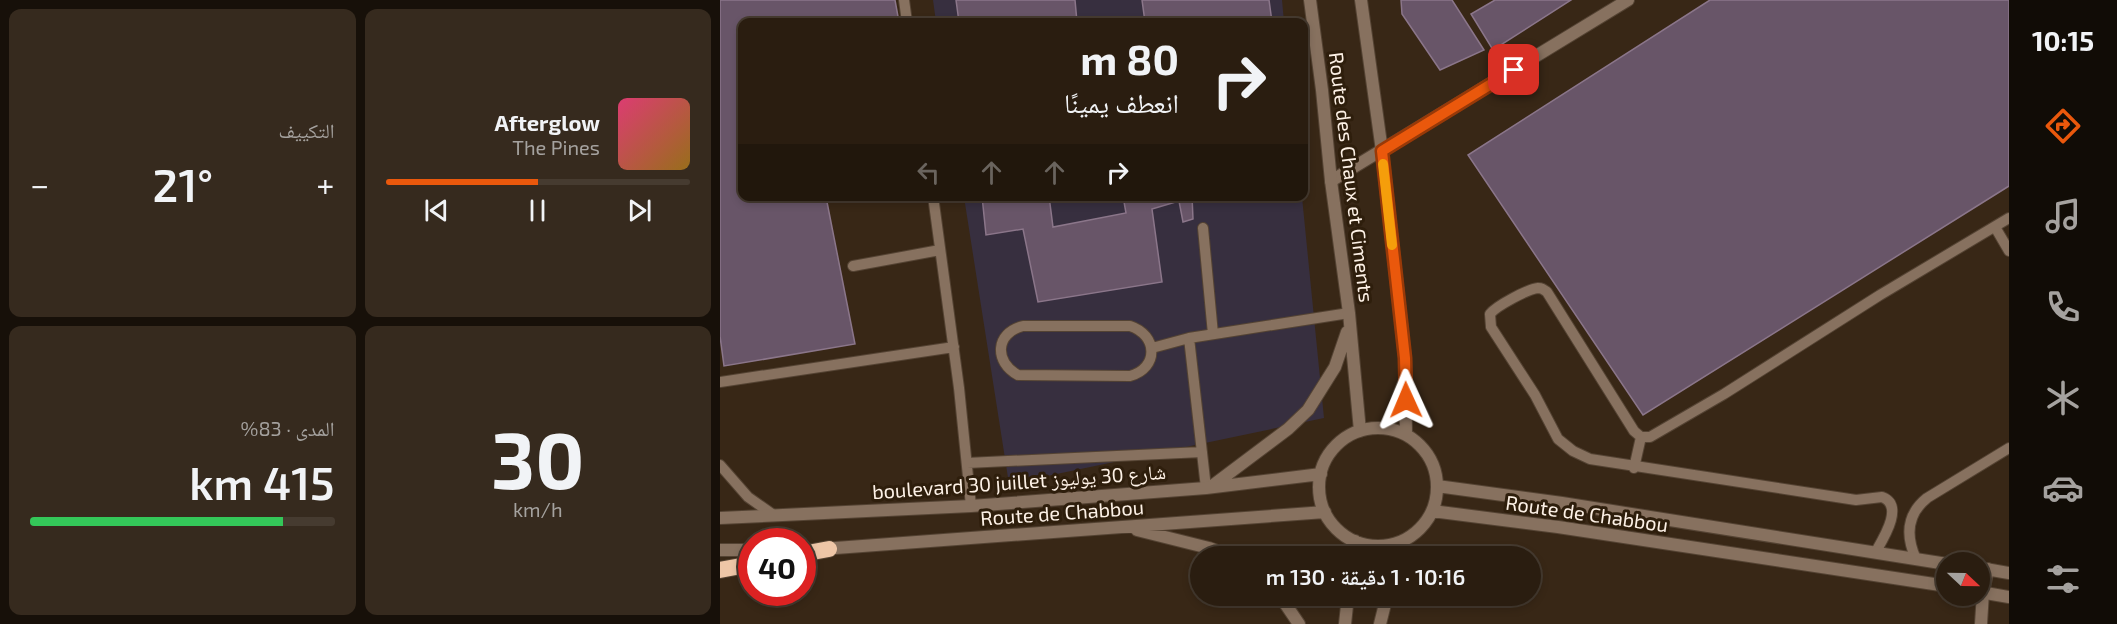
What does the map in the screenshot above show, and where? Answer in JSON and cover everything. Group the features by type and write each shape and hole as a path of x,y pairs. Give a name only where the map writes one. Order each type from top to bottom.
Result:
{"highway":[{"path":"816,551 829,549"},
{"path":"720,570 738,567"}],"street":[{"name":"Route des Chaux et Ciments","path":"1310,0 1331,181 1350,317 1360,431"},
{"name":"Route des Chaux et Ciments","path":"1361,0 1382,151 1405,358 1406,435"},
{"path":"1331,181 1628,0"},
{"path":"1208,488 1288,429 1308,410 1335,367 1350,317"},
{"path":"1383,429 1406,435 1426,452 1432,464 1437,486 1432,511 1422,526 1401,542 1373,546 1355,542 1336,528 1325,512 1320,498 1321,474 1325,461 1339,443 1360,431 1383,429"},
{"name":"boulevard 30 juillet شارع 30 يوليوز","path":"720,518 971,506 1208,488 1321,474"},
{"name":"Route de Chabbou","path":"1437,486 1562,503 1875,553"},
{"name":"Route de Chabbou","path":"1432,511 1558,527 1913,580"},
{"name":"Route de Chabbou","path":"816,549 1325,512"},
{"path":"1124,527 1202,546"},
{"path":"1354,546 1355,542"},
{"path":"1400,546 1401,542"},
{"path":"720,550 738,550"},
{"path":"1875,553 1936,563"},
{"path":"1916,560 1913,580 1936,584"},
{"path":"1990,570 2009,573"},
{"path":"1990,594 2009,597"},
{"path":"1287,606 1299,624"},
{"path":"1345,624 1347,606"},
{"path":"1380,624 1385,606"},
{"path":"1981,606 1981,624"}],"lane":[{"path":"904,0 906,18"},
{"path":"934,201 954,347 971,506"},
{"path":"1875,553 1885,535 1893,511 1891,502 1887,498 1849,499 1634,468 1590,459 1573,451 1558,439 1534,395 1491,327 1489,320 1493,310 1537,288 1547,292 1634,430 1641,437 1650,437 1724,394 1880,295 2009,218"},
{"path":"1995,226 2009,251"},
{"path":"1203,228 1214,334"},
{"path":"853,266 940,250"},
{"path":"1152,348 1214,334 1350,317"},
{"path":"1023,326 1130,326 1144,333 1152,348 1149,363 1144,369 1130,376 1025,377 1011,372 1001,352 1005,338 1016,328 1023,326"},
{"path":"1189,338 1208,488"},
{"path":"720,382 954,347"},
{"path":"1634,468 1641,437"},
{"path":"1916,560 1909,542 1909,532 1916,509 1927,498 2009,448"},
{"path":"967,463 1202,452"},
{"path":"720,465 748,497 775,516"}],"shaded area":[{"path":"933,0 1282,0 1284,18 935,18"},
{"path":"965,201 1302,201 1324,418 1009,484"}],"building":[{"path":"720,0 895,0 898,18 738,18 738,201 833,201 827,202 855,344 724,366 720,336"},
{"path":"956,0 1075,0 1077,18 958,18"},
{"path":"1142,0 1269,0 1271,18 1144,18"},
{"path":"1401,0 1452,0 1484,50 1440,70 1402,14"},
{"path":"1495,0 1571,0 1493,50 1471,14"},
{"path":"1710,0 2009,0 2009,186 1643,415 1468,155"},
{"path":"983,201 1050,201 1053,227 1126,213 1124,201 1179,201 1152,209 1162,282 1038,302 1023,229 986,235"},
{"path":"1179,201 1192,201 1193,219 1183,222"}],"slow traffic":[{"path":"1383,164 1392,245"}],"route":[{"path":"1406,400 1405,358 1382,151 1514,70"}]}
